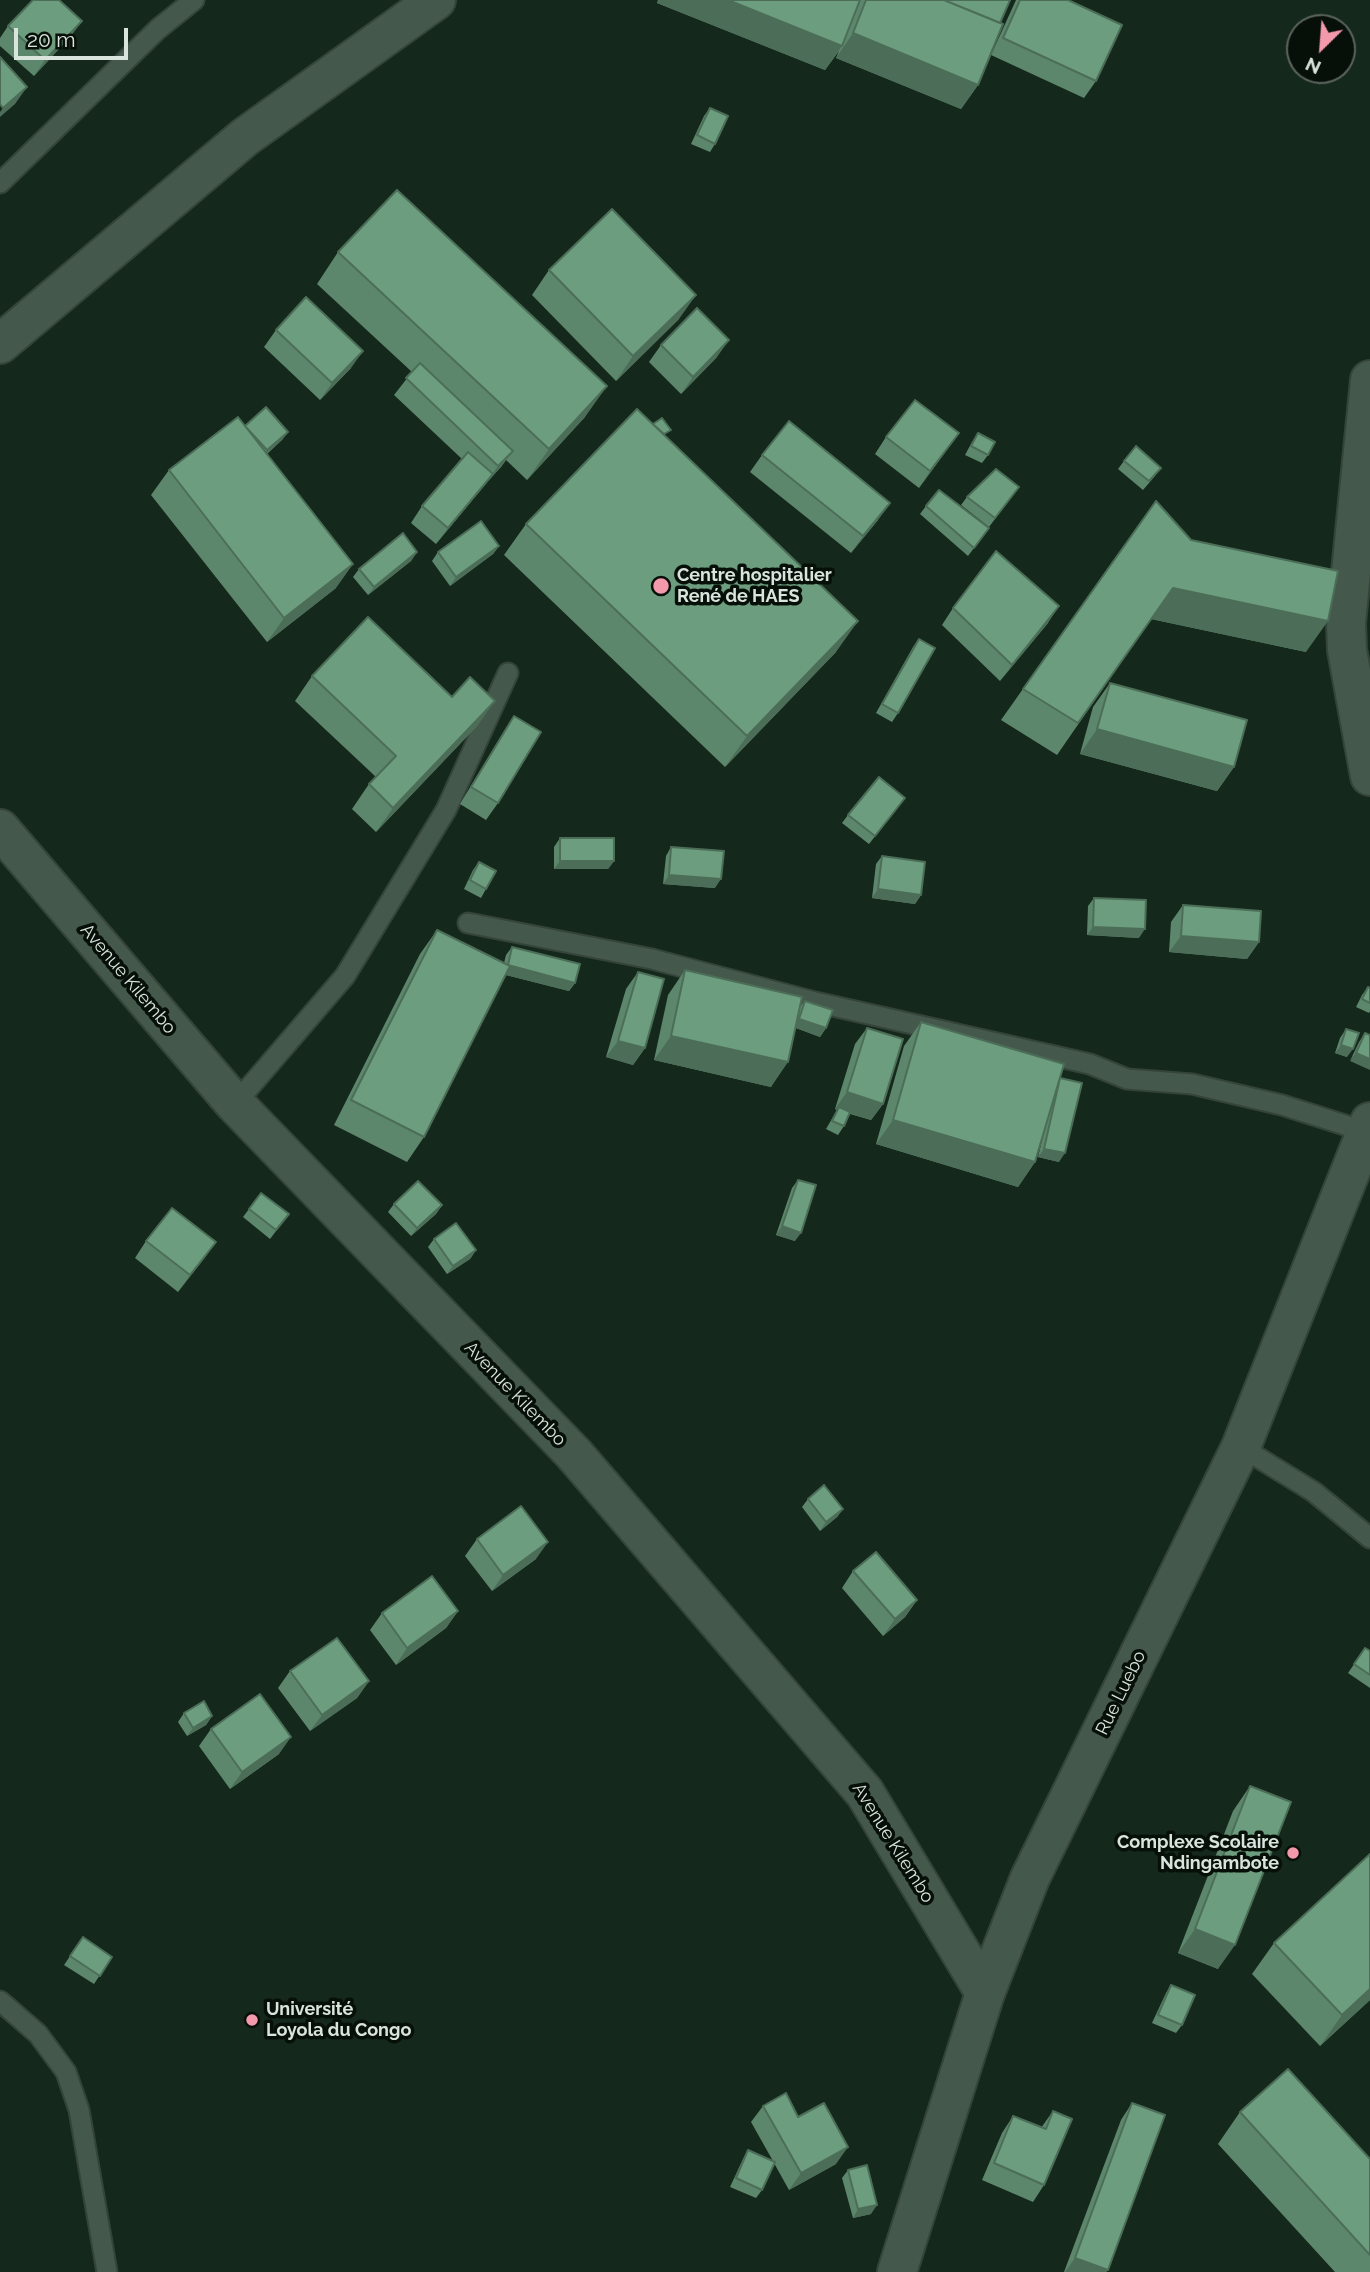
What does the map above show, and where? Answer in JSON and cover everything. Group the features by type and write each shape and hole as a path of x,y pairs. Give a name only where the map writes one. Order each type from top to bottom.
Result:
{"street":[{"path":"0,344 245,137 436,0"},
{"path":"1370,380 1346,623 1347,650 1370,776"},
{"name":"Avenue Kilembo","path":"0,829 235,1104 574,1454 865,1793 985,1993"},
{"name":"Rue Luebo","path":"897,2272 985,1993 1030,1878 1241,1447 1368,1127"}],"lane":[{"path":"0,183 158,29 194,0"},
{"path":"235,1104 345,976 446,810 508,673"},
{"path":"468,923 652,959 815,1002 1044,1053 1090,1065 1127,1079 1192,1084 1368,1127"},
{"path":"1241,1447 1314,1492 1370,1538"},
{"path":"0,2001 38,2034 66,2071 79,2110 107,2272"}],"building":[{"path":"33,0 59,0 82,21 45,60 8,26"},
{"path":"728,0 860,0 842,46"},
{"path":"866,0 944,0 1003,24 978,85 853,33"},
{"path":"944,0 1010,0 1000,23"},
{"path":"1020,0 1068,0 1122,25 1096,81 1003,38"},
{"path":"0,57 27,87 3,108 0,104"},
{"path":"710,108 728,116 715,144 697,135"},
{"path":"397,190 607,386 549,449 338,252"},
{"path":"612,209 696,295 633,356 549,270"},
{"path":"306,297 363,351 332,383 276,330"},
{"path":"697,308 729,340 693,377 661,345"},
{"path":"420,363 513,451 498,466 406,378"},
{"path":"915,400 959,433 930,471 886,437"},
{"path":"266,407 288,432 267,450 245,426"},
{"path":"637,409 858,621 747,736 526,524"},
{"path":"238,417 353,564 284,618 169,470"},
{"path":"662,418 671,430 664,434 653,424"},
{"path":"789,421 890,503 863,536 762,455"},
{"path":"978,433 995,442 988,455 971,446"},
{"path":"1136,446 1161,468 1149,481 1124,461"},
{"path":"468,452 493,474 448,528 422,506"},
{"path":"996,469 1019,487 995,518 967,497"},
{"path":"939,490 989,528 974,548 926,506"},
{"path":"1156,501 1191,540 1338,571 1328,621 1173,588 1078,723 1023,689"},
{"path":"481,521 499,546 456,577 438,552"},
{"path":"403,533 417,552 374,587 359,569"},
{"path":"996,551 1059,606 1012,665 953,608"},
{"path":"368,617 452,697 470,677 495,701 393,808 369,784 396,756 312,676"},
{"path":"919,639 935,648 898,713 882,704"},
{"path":"1110,683 1247,720 1234,767 1097,729"},
{"path":"514,716 541,732 498,803 471,787"},
{"path":"879,777 905,798 875,836 848,815"},
{"path":"560,838 614,838 614,861 560,861"},
{"path":"671,847 724,851 721,879 669,875"},
{"path":"882,856 925,862 921,895 878,889"},
{"path":"479,862 496,871 486,889 470,880"},
{"path":"1094,898 1146,900 1145,929 1093,927"},
{"path":"1183,905 1261,911 1259,942 1181,936"},
{"path":"437,930 510,966 424,1137 351,1100"},
{"path":"512,947 580,964 575,983 508,965"},
{"path":"685,970 802,997 788,1062 671,1036"},
{"path":"638,972 664,979 645,1048 618,1041"},
{"path":"1368,987 1370,988 1370,1003 1362,999"},
{"path":"805,1001 833,1010 826,1028 799,1019"},
{"path":"921,1022 1064,1064 1035,1162 893,1120"},
{"path":"867,1028 903,1039 883,1104 847,1092"},
{"path":"1346,1029 1359,1033 1353,1049 1341,1045"},
{"path":"1365,1033 1370,1035 1370,1059 1356,1053"},
{"path":"1060,1078 1082,1083 1065,1153 1044,1149"},
{"path":"839,1107 850,1112 844,1126 832,1121"},
{"path":"798,1180 816,1185 801,1233 782,1226"},
{"path":"418,1181 442,1205 417,1228 394,1204"},
{"path":"261,1193 289,1214 276,1230 249,1209"},
{"path":"172,1208 216,1242 190,1275 146,1241"},
{"path":"456,1223 476,1250 453,1266 434,1239"},
{"path":"824,1485 843,1509 826,1522 808,1499"},
{"path":"521,1506 548,1542 503,1575 477,1539"},
{"path":"876,1552 917,1600 895,1619 853,1571"},
{"path":"432,1576 458,1611 407,1648 382,1613"},
{"path":"337,1638 369,1681 322,1715 290,1671"},
{"path":"1365,1648 1370,1651 1370,1675 1354,1664"},
{"path":"260,1694 291,1737 242,1772 211,1729"},
{"path":"204,1701 212,1716 193,1728 184,1713"},
{"path":"1250,1786 1291,1802 1235,1945 1195,1929"},
{"path":"1370,1854 1370,1989 1342,2015 1274,1943"},
{"path":"83,1937 112,1957 100,1976 70,1956"},
{"path":"1171,1985 1195,1995 1182,2025 1158,2015"},
{"path":"1288,2069 1370,2159 1370,2255 1240,2112"},
{"path":"786,2093 798,2117 824,2103 848,2147 801,2173 763,2106"},
{"path":"1132,2103 1165,2115 1108,2270 1075,2258"},
{"path":"1053,2111 1072,2119 1044,2185 994,2163 1013,2116 1046,2129"},
{"path":"748,2150 775,2162 762,2190 736,2178"},
{"path":"867,2165 877,2205 858,2209 848,2170"}],"place":[{"name":"Centre hospitalier René de HAES","path":"661,586"},
{"name":"Complexe Scolaire Ndingambote","path":"1293,1853"},
{"name":"Université Loyola du Congo","path":"252,2020"}]}
